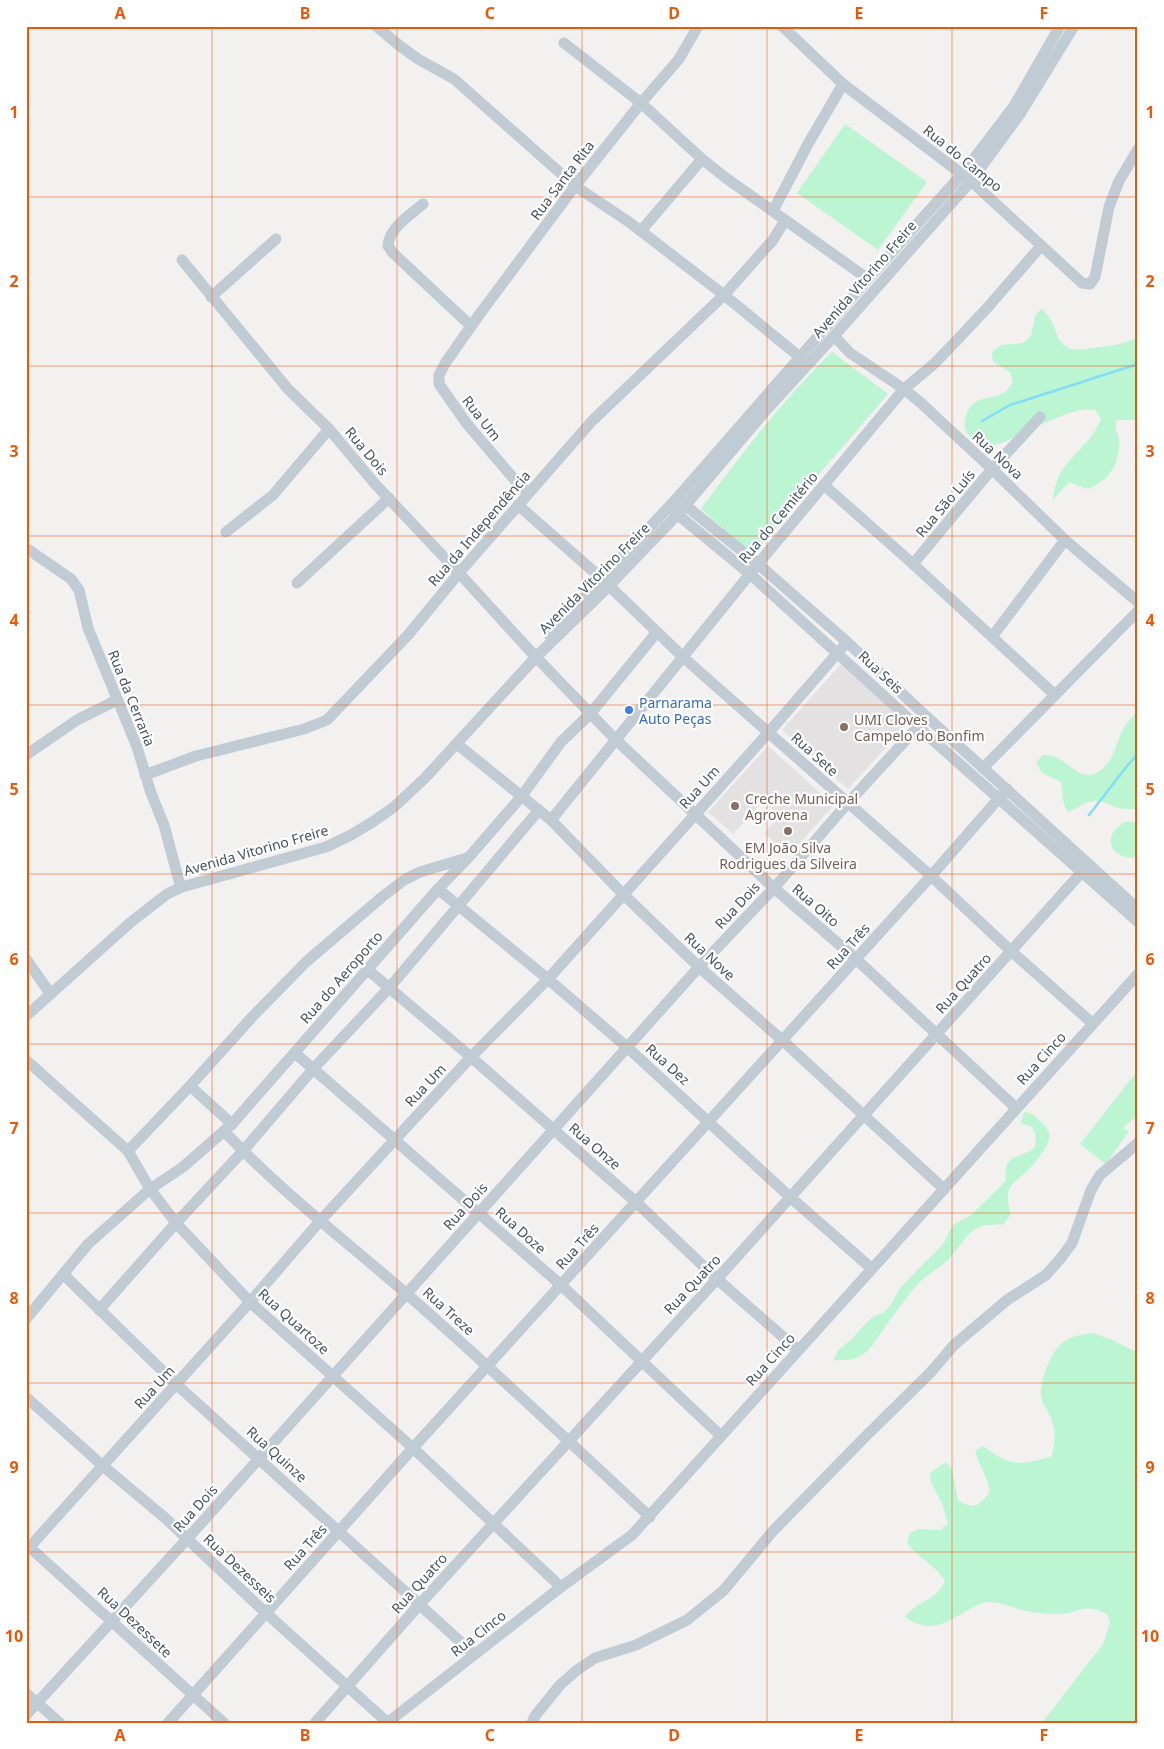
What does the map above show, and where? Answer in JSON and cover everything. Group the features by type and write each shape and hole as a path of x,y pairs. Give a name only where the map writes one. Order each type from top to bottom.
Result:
{"street":[{"path":"376,26 418,59 440,70 464,87 575,186 641,231 801,358"},
{"name":"Rua Santa Rita","path":"452,354 575,186 640,104 679,59 698,26"},
{"name":"Rua do Campo","path":"782,26 843,84 967,177 1082,283 1090,284 1095,277 1109,207 1119,181 1138,149"},
{"name":"Avenida Vitorino Freire","path":"26,1007 142,905 179,881 311,847 354,828 395,798 413,782 682,502 834,336 1020,114 1048,58 1060,26"},
{"name":"Avenida Vitorino Freire","path":"1048,58 1074,26"},
{"path":"564,43 640,104 702,159 868,279"},
{"path":"773,211 808,144 843,84"},
{"path":"641,231 702,159"},
{"name":"Avenida Vitorino Freire","path":"682,502 868,279 967,177"},
{"path":"423,204 402,220 390,239 388,246 393,253 471,326"},
{"name":"Rua da Independência","path":"145,775 196,756 304,729 327,720 408,635 459,573 592,421 724,295 772,240 784,220"},
{"path":"212,297 276,239"},
{"name":"Rua do Cemitério","path":"551,820 615,739 684,658 758,564 904,389 958,339 1041,246"},
{"name":"Rua Dois","path":"182,260 288,389 329,429 534,655"},
{"name":"Rua Nova","path":"834,336 850,353 904,389 992,469 1065,540 1138,602"},
{"name":"Rua Um","path":"452,354 442,368 438,379 439,384 467,424 528,493"},
{"name":"Rua São Luís","path":"913,564 992,469 1040,417"},
{"path":"226,532 273,495 329,429"},
{"path":"824,484 1055,696"},
{"path":"297,583 390,498"},
{"path":"682,502 758,564 847,642 983,768 1003,794 1086,868 1138,909"},
{"path":"518,505 604,583"},
{"name":"Rua Seis","path":"673,511 750,574 918,727 1003,794"},
{"path":"992,637 1065,540"},
{"name":"Rua da Cerraria","path":"26,548 62,572 80,590 88,628 137,747 164,826 179,881"},
{"name":"Rua Sete","path":"604,583 684,658 769,732 847,804 931,876 1092,1023"},
{"path":"983,768 1138,611"},
{"name":"Rua do Aeroporto","path":"26,1319 88,1244 150,1188 183,1166 228,1128 438,889 469,858 521,797 561,742 591,713 657,632"},
{"name":"Rua Um","path":"27,1547 103,1466 395,1139 548,978 769,732 847,642"},
{"name":"Avenida Vitorino Freire","path":"26,1016 131,922 168,894 191,884 312,852 351,835 394,806 424,779 457,744 534,655"},
{"name":"Rua Oito","path":"534,655 615,739 694,815 856,959 1016,1108"},
{"path":"26,755 77,720 117,700"},
{"name":"Rua Dois","path":"26,1716 700,967 774,888 847,804 927,718"},
{"name":"Rua Nove","path":"457,744 551,820 623,894 700,967 944,1189"},
{"name":"Rua Três","path":"168,1723 413,1448 637,1203 1003,794"},
{"path":"99,1310 243,1151 314,1068 390,987 539,810"},
{"path":"128,1150 190,1086 278,989 306,962 404,880 420,872 469,858"},
{"path":"1086,868 1138,922"},
{"name":"Rua Quatro","path":"315,1723 419,1605 717,1278 1086,868"},
{"name":"Rua Dez","path":"438,889 548,978 628,1048 790,1197 871,1268"},
{"path":"26,960 47,989"},
{"name":"Rua Onze","path":"368,970 471,1057 637,1203 798,1350"},
{"name":"Rua Cinco","path":"387,1722 561,1587 622,1544 650,1517 871,1268 1138,974"},
{"name":"Rua Doze","path":"295,1053 562,1285 721,1436"},
{"name":"Rua Quartoze","path":"26,1060 128,1150 150,1188 176,1223 250,1302 413,1448 561,1587"},
{"name":"Rua Treze","path":"190,1086 228,1128 243,1151 320,1221 488,1366 650,1517"},
{"path":"532,1723 535,1716 560,1685 594,1658 636,1645 687,1620 723,1591 773,1531 930,1373 954,1345 1007,1300 1046,1275 1062,1258 1072,1243 1091,1190 1100,1175 1138,1143"},
{"name":"Rua Quinze","path":"63,1274 176,1384 260,1458 474,1654"},
{"name":"Rua Dezesseis","path":"26,1397 103,1466 164,1517 266,1613 387,1722"},
{"name":"Rua Dezessete","path":"27,1547 113,1621 224,1723"},
{"path":"26,1693 60,1723"}],"shaded area":[{"name":"UMI Cloves Campelo do Bonfim","path":"841,664 907,724 848,789 782,730"},
{"path":"768,746 834,805 789,855 764,833 780,816 763,801 733,834 708,812"}],"green space":[{"path":"845,124 927,182 878,250 797,193"},
{"path":"1042,308 1052,322 1059,340 1068,348 1084,349 1116,345 1138,336 1138,420 1117,420 1116,428 1119,447 1114,467 1108,476 1088,489 1069,482 1052,501 1057,481 1063,470 1087,442 1101,419 1095,410 1079,410 1070,413 1033,427 1007,441 989,446 980,445 973,440 966,431 965,425 966,414 972,405 981,400 1002,394 1013,382 1010,372 993,362 992,352 1001,345 1023,343 1031,336 1035,316"},
{"path":"832,352 888,394 802,494 754,556 701,509 763,428 796,389"},
{"path":"1138,711 1138,809 1119,808 1097,801 1087,803 1068,812 1063,801 1061,782 1042,773 1036,763 1043,755 1050,755 1080,773 1093,775 1107,764 1123,729"},
{"path":"1125,822 1138,822 1138,858 1128,858 1121,855 1112,846 1113,834"},
{"path":"1138,1070 1138,1115 1123,1128 1129,1131 1106,1164 1080,1144"},
{"path":"1024,1112 1036,1117 1050,1134 1047,1144 1038,1159 1010,1187 1008,1197 1010,1215 1004,1224 984,1225 972,1232 946,1262 917,1285 875,1342 860,1357 834,1360 838,1350 853,1338 866,1323 874,1316 883,1313 890,1306 900,1288 943,1244 953,1225 971,1215 999,1188 1006,1180 1005,1171 1009,1161 1035,1147 1036,1136 1032,1127 1021,1123"},
{"path":"1093,1333 1138,1351 1138,1723 1042,1723 1103,1644 1110,1623 1107,1614 1091,1609 1064,1614 1041,1613 989,1602 978,1605 944,1623 929,1626 922,1625 905,1617 910,1611 936,1593 945,1581 937,1570 907,1543 910,1533 919,1529 940,1530 948,1524 942,1503 931,1483 930,1473 946,1462 952,1469 958,1500 972,1506 980,1503 990,1491 975,1451 983,1446 1008,1461 1022,1463 1051,1457 1054,1446 1054,1429 1051,1417 1041,1397 1041,1388 1045,1374 1051,1358 1063,1342 1070,1338"}],"waterway":[{"path":"982,421 1010,405 1138,364"},
{"path":"1089,815 1138,754"}],"place":[{"name":"Parnarama Auto Peças","path":"629,710"},
{"name":"UMI Cloves Campelo do Bonfim","path":"844,727"},
{"name":"Creche Municipal Agrovena","path":"735,806"},
{"name":"EM João Silva Rodrigues da Silveira","path":"788,831"}]}
